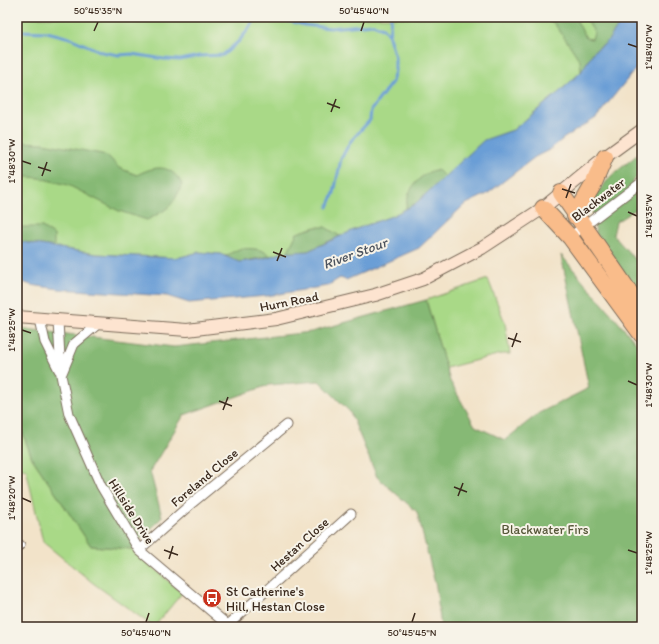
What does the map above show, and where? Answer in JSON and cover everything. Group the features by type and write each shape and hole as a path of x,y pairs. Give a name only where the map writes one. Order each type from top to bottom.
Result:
{"highway":[{"path":"579,221 605,157"},
{"path":"561,193 642,310"},
{"path":"544,208 570,237 642,335"}],"main road":[{"name":"Hurn Road","path":"17,317 187,330 276,319 327,308 423,279 482,248 544,208 605,157 642,130"}],"street":[{"name":"Blackwater","path":"570,237 579,221 642,182"},
{"name":"Hillside Drive","path":"40,319 45,342 61,375"},
{"name":"Hillside Drive","path":"58,321 61,375 69,414 101,486 139,550 166,575 202,602 229,626"},
{"path":"61,375 74,344 99,323"},
{"name":"Foreland Close","path":"139,550 192,503 287,425"},
{"name":"Hestan Close","path":"229,626 351,514"}],"green space":[{"path":"17,17 625,17 581,72 558,93 513,130 484,141 415,204 392,216 356,229 308,251 281,253 261,259 239,262 220,254 199,252 177,258 96,254 17,241"},
{"path":"542,17 575,17 586,38 592,39 594,32 585,17 625,17 606,43 594,51 581,72 580,61 554,23"},
{"path":"17,142 43,143 102,154 109,157 119,168 137,175 150,169 162,168 178,177 182,184 173,203 165,210 147,220 119,211 68,185 39,178 17,176"},
{"path":"642,151 642,172 632,182 642,187 642,205 616,222 613,235 642,267 642,298 596,234 591,201 611,176"},
{"path":"434,170 438,170 445,177 415,204 406,209 410,191 414,185 422,176"},
{"path":"17,227 42,227 54,235 54,247 17,241"},
{"path":"316,227 325,227 340,236 308,251 287,253 297,233"},
{"path":"239,249 260,250 271,256 239,262 225,256"},
{"name":"Blackwater Firs","path":"561,255 642,350 642,627 441,627 436,587 417,512 377,477 350,412 319,381 269,385 184,415 150,471 162,517 132,549 91,546 32,458 17,418 17,328 174,347 311,332 426,300 450,381 475,426 505,440 539,413 589,388"},
{"path":"488,279 505,323 510,354 501,354 446,368 426,300"},
{"path":"17,418 32,458 91,546 132,549 182,593 154,627 93,583 43,542 26,469 17,467"}],"water":[{"name":"River Stour","path":"625,17 642,17 642,61 596,118 564,138 549,150 535,157 487,194 464,205 419,248 346,280 340,278 327,286 267,296 189,303 167,296 59,289 31,285 17,280 17,241 96,254 177,258 199,252 220,254 239,262 261,259 281,253 308,251 356,229 392,216 415,204 484,140 513,130 558,93 581,72 594,51 606,43"}],"waterway":[{"path":"17,31 47,32 70,38 102,52 119,55 132,54 180,60 199,56 223,55 239,41 250,27 255,17"},
{"path":"274,17 304,25 330,28 373,24 383,28 388,35"},
{"path":"328,207 334,193 341,159 350,142 370,120 371,110 392,82 395,71 395,57 389,37 391,17"}],"place":[{"name":"St Catherine's Hill, Hestan Close","path":"212,598"}]}
